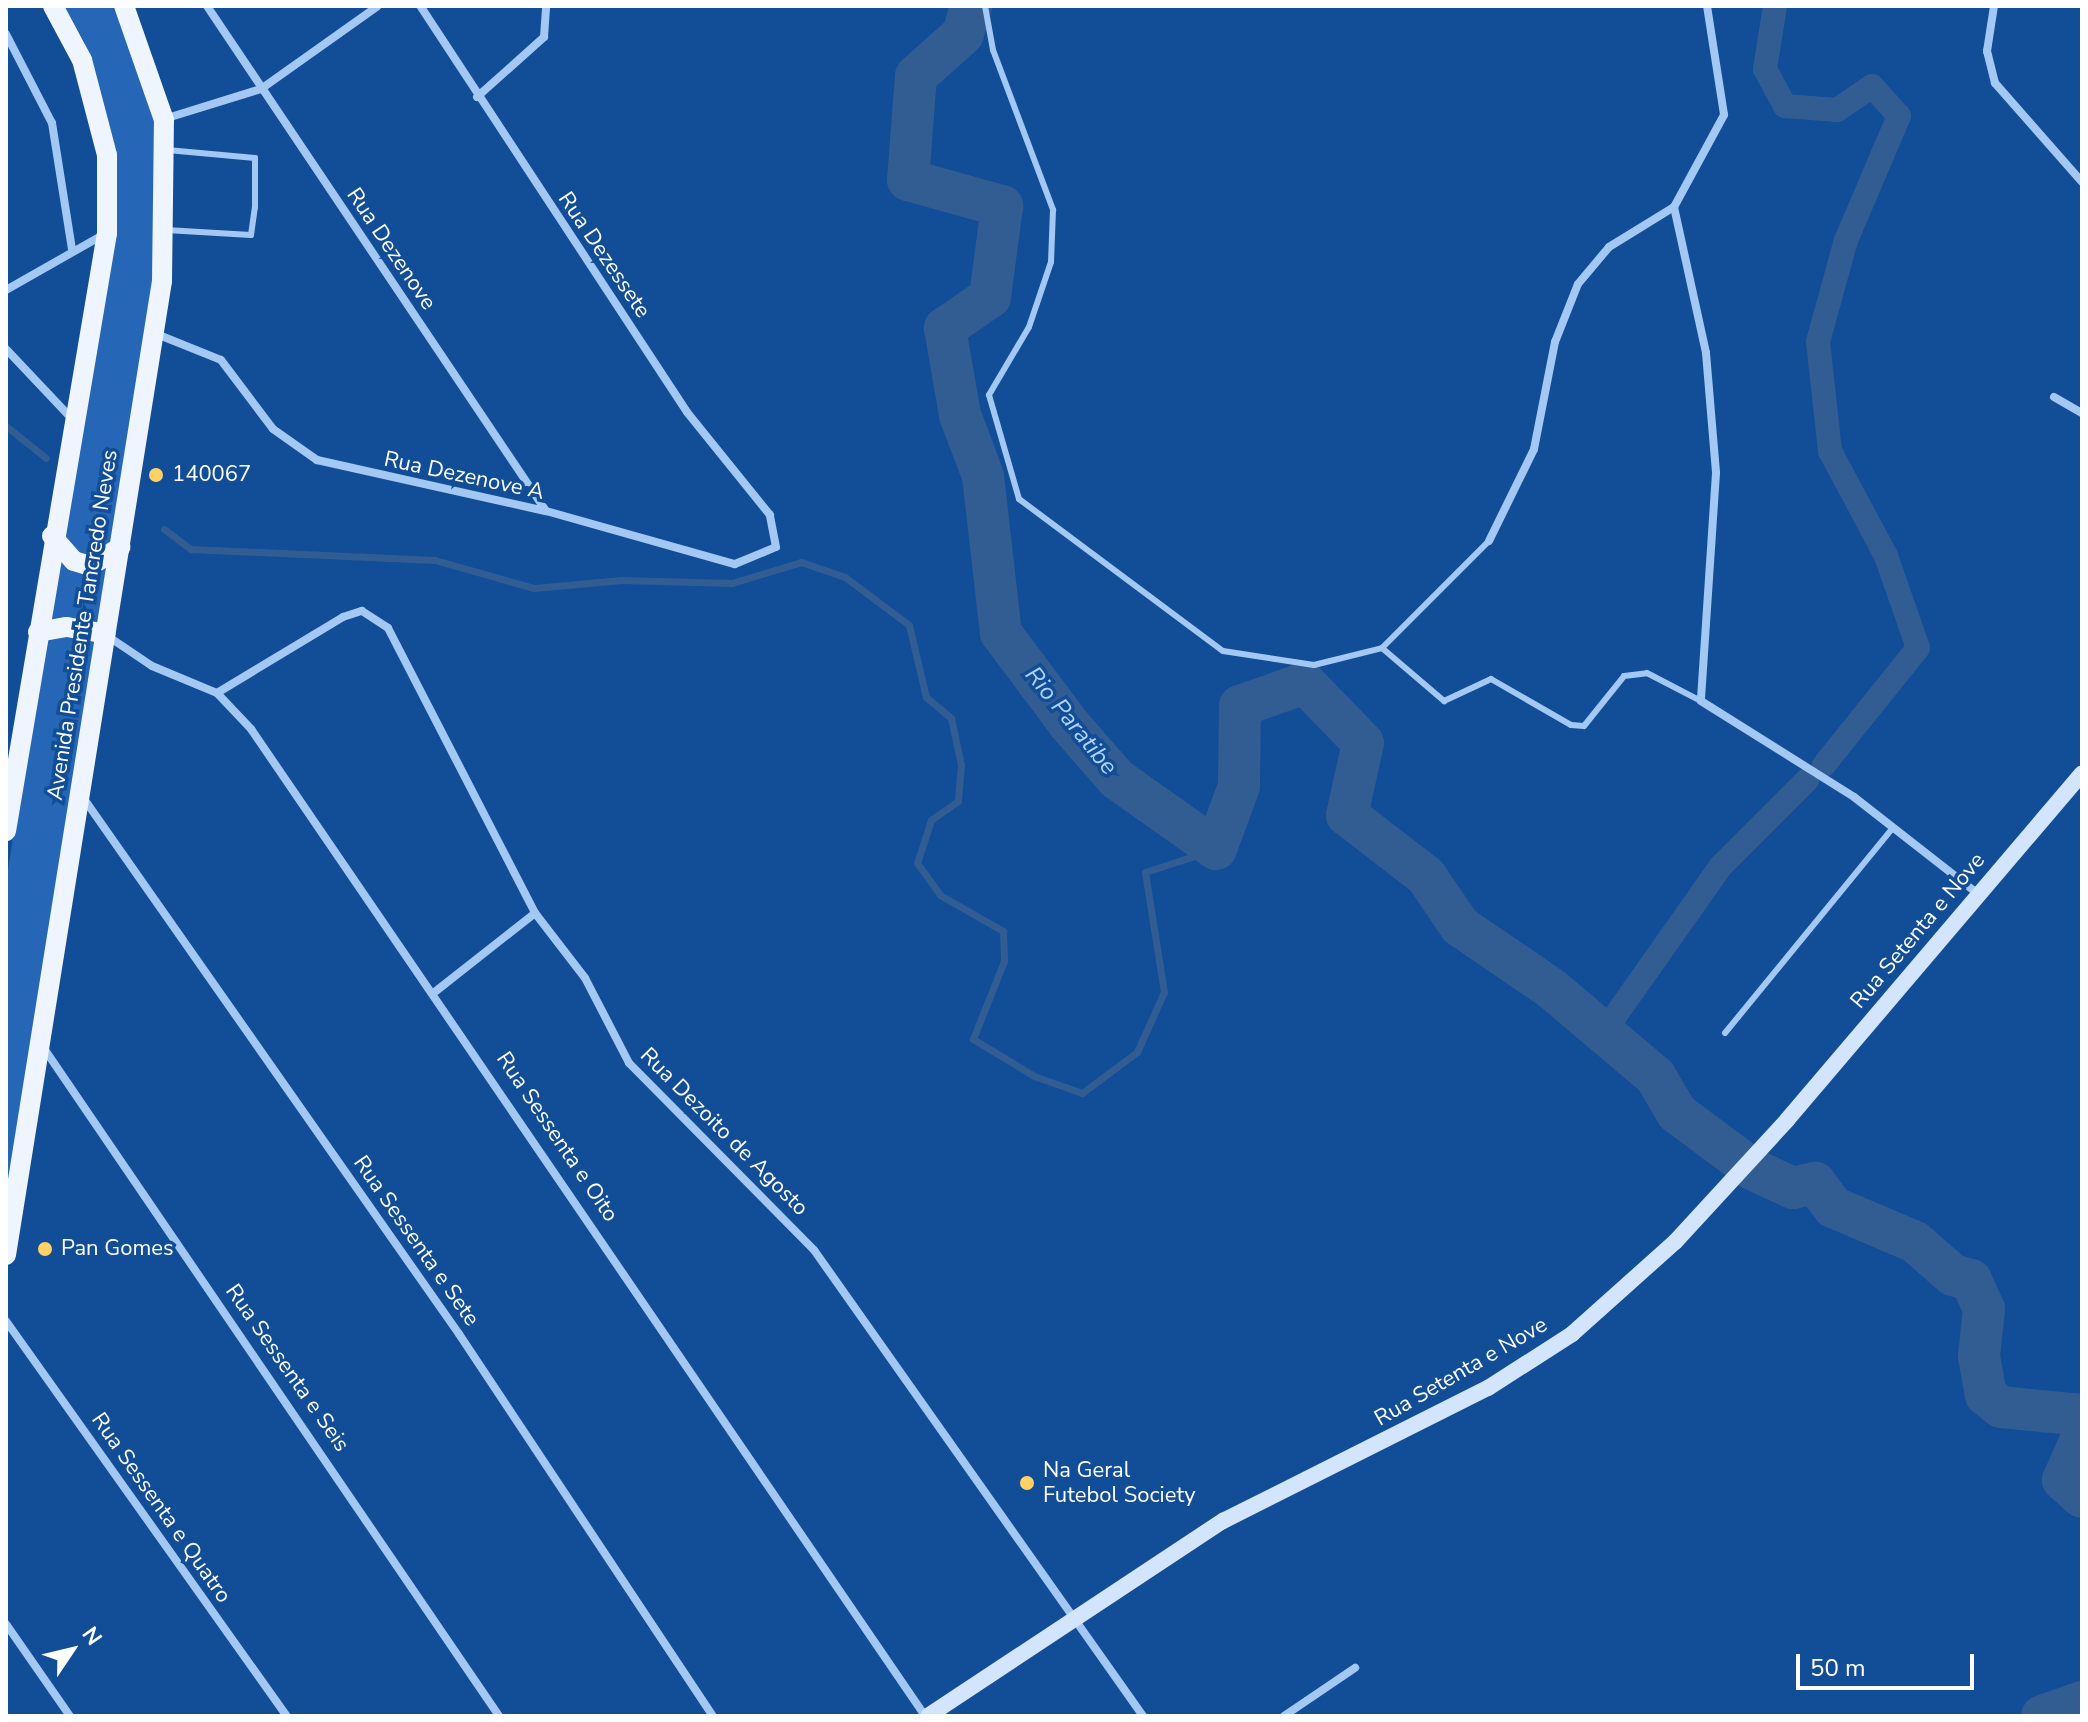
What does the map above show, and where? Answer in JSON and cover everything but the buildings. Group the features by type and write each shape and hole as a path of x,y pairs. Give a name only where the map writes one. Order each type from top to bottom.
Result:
{"main road":[{"name":"Avenida Presidente Tancredo Neves","path":"7,822 52,536 107,233 107,155 82,60 53,6"},
{"name":"Avenida Presidente Tancredo Neves","path":"6,1255 121,547 166,230 164,120 124,6"},
{"path":"52,536 74,561 90,566 121,547"},
{"path":"38,632 67,627 105,634"}],"street":[{"name":"Rua Dezenove","path":"207,6 546,511"},
{"path":"164,120 261,89 378,6"},
{"name":"Rua Dezessete","path":"420,6 687,412 770,515"},
{"path":"477,97 544,37 546,6"},
{"path":"1489,541 1534,449 1555,342 1578,284 1609,247 1674,207 1724,115 1707,6"},
{"path":"1994,6 1987,51 1995,83 2082,182"},
{"path":"6,34 52,123 72,249"},
{"path":"1674,207 1706,353 1716,473 1701,701 1893,828 1978,894"},
{"path":"6,290 72,249 107,233"},
{"name":"Rua Dezenove A","path":"153,333 221,360 273,429 317,460 546,511 735,564 776,547 770,515"},
{"path":"6,349 74,422"},
{"path":"2054,397 2082,413"},
{"name":"Rua Dezoito de Agosto","path":"217,693 343,617 376,616 430,698 535,913 585,978 629,1063 814,1250 1143,1716"},
{"name":"Rua Sessenta e Oito","path":"105,634 152,666 217,693 285,773 927,1716"},
{"name":"Rua Setenta e Nove","path":"927,1716 1223,1521 1476,1395 1572,1334 1728,1183 1787,1120 2082,773"},
{"name":"Rua Sessenta e Sete","path":"80,793 459,1334 713,1716"},
{"path":"436,991 535,913"},
{"name":"Rua Sessenta e Seis","path":"40,1043 499,1716"},
{"name":"Rua Sessenta e Quatro","path":"6,1321 287,1716"},
{"path":"6,1624 70,1716"},
{"path":"1284,1716 1355,1668"}],"lane":[{"path":"985,6 993,50 1053,210 1051,262 1029,327 989,395 1019,499 1223,651 1314,665 1382,648 1489,541"},
{"path":"166,150 255,158 251,235 166,230"},
{"path":"1382,648 1444,701 1491,679 1571,725 1584,726 1624,676 1647,673 1701,701"},
{"path":"1725,1033 1893,828"}],"shaded area":[{"path":"64,6 112,6 135,49 158,137 156,257 6,1217 6,883 115,171 84,41"}],"waterway":[{"name":"Rio Paratibe","path":"971,6 963,34 916,76 908,180 1002,206 990,297 945,328 960,415 983,476 1001,633 1069,724 1117,779 1216,849 1239,786 1240,706 1305,683 1363,743 1347,815 1426,876 1460,926 1552,989 1655,1076 1677,1113 1752,1169 1793,1188 1815,1183 1833,1207 1915,1242 1953,1275 1971,1280 1984,1309 1979,1356 1986,1395 2001,1407 2082,1415"},
{"path":"1775,6 1765,69 1785,106 1837,110 1872,86 1899,116 1846,240 1818,342 1830,451 1886,556 1918,648 1824,765"},
{"path":"6,426 46,458"},
{"path":"164,529 191,549 435,560 534,588 622,580 732,583 801,562 845,577 909,625 926,697 951,718 961,765 958,801 931,820 917,863 940,895 1003,931 1004,961 973,1039 1034,1076 1082,1093 1137,1052 1164,992 1145,872 1216,849"},
{"path":"1601,1036 1721,866 1807,780"},
{"name":"Rio Paratibe","path":"2082,1437 2063,1480 2082,1497"},
{"name":"Rio Paratibe","path":"2042,1716 2082,1702"}],"place":[{"name":"140067","path":"156,475"},
{"name":"Pan Gomes","path":"45,1249"},
{"name":"Na Geral Futebol Society","path":"1027,1483"}]}
